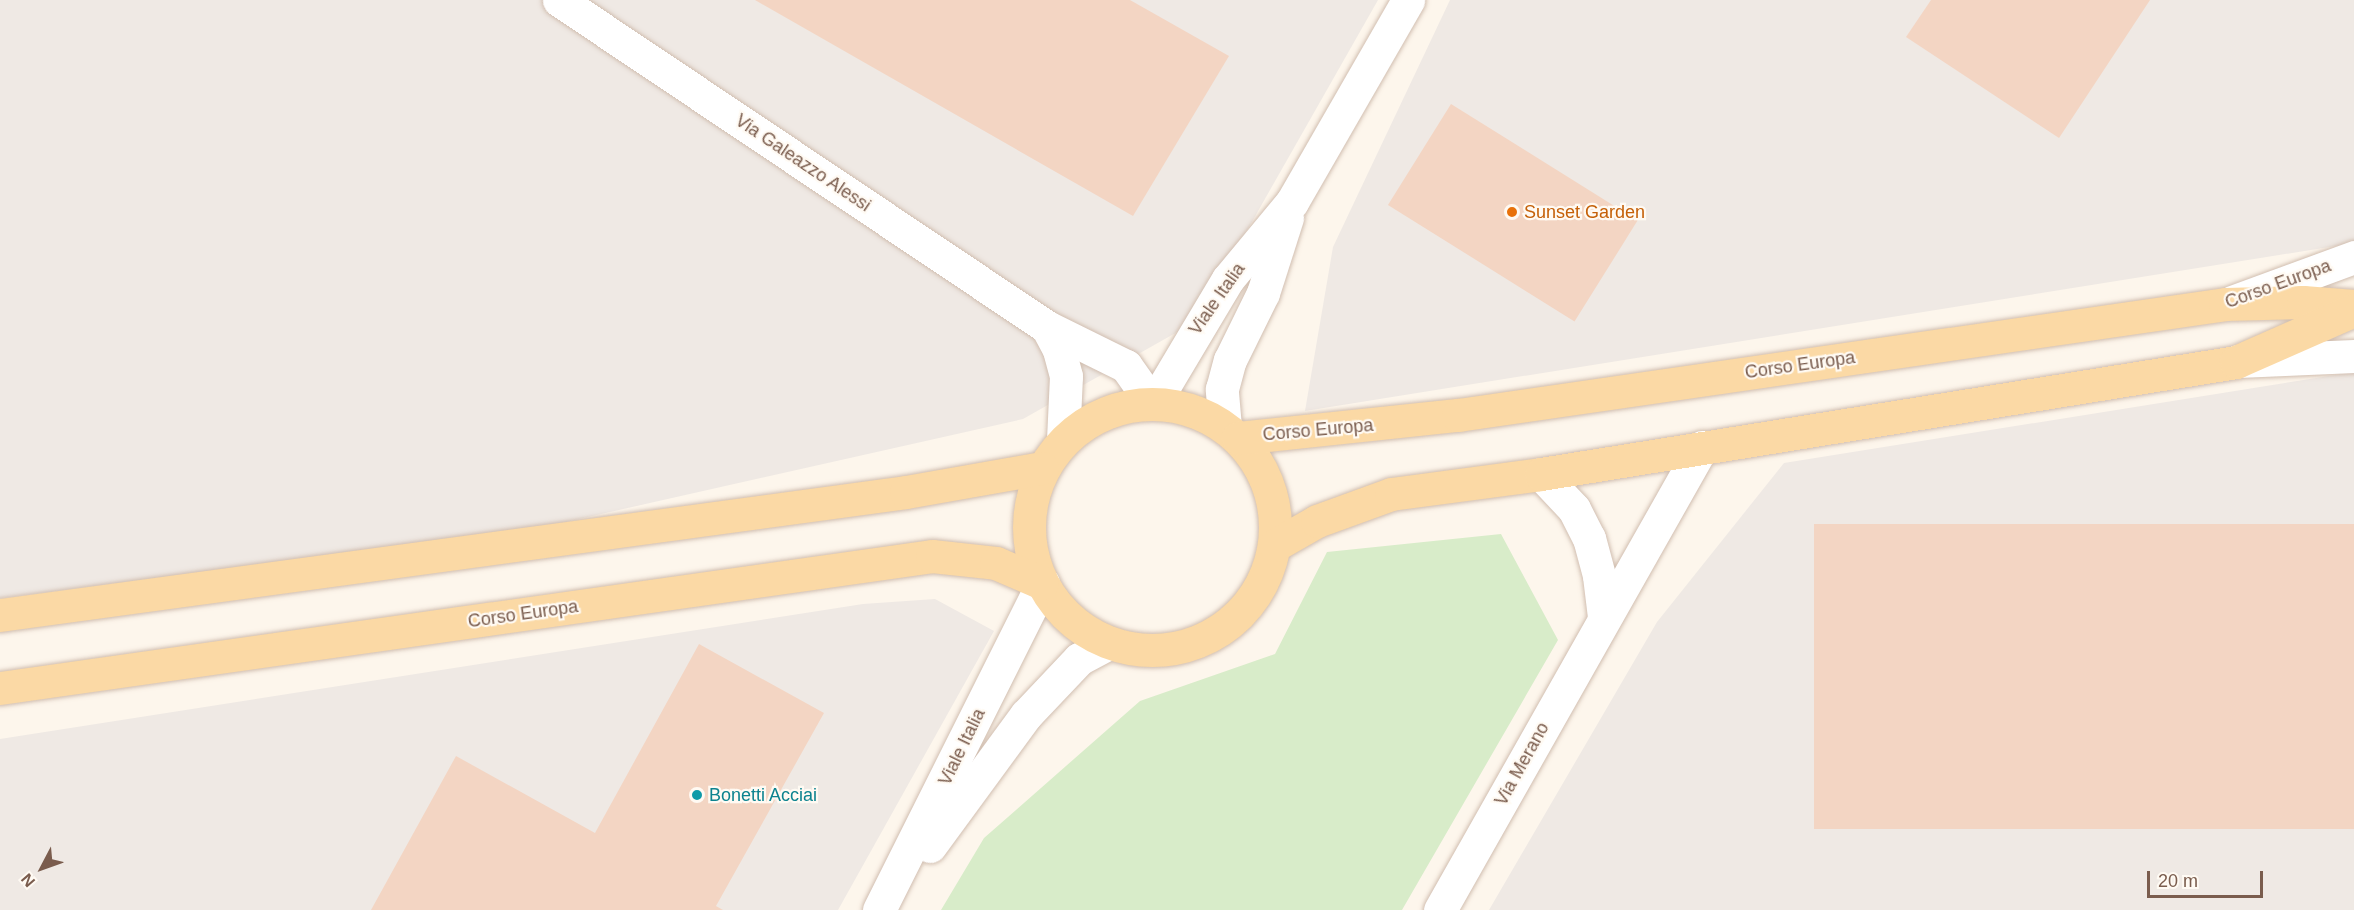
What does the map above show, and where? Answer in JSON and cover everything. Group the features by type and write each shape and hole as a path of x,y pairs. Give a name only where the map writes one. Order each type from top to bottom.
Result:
{"main road":[{"path":"2225,304 2303,302 2354,308"},
{"name":"Corso Europa","path":"1231,432 1458,414 2225,304"},
{"path":"1275,545 1317,521 1391,494 1541,474 2236,362 2354,308"},
{"path":"1153,403 1193,410 1231,432 1257,460 1269,486 1275,516 1275,545 1264,580 1244,611 1215,634 1181,647 1145,650 1109,643 1073,621 1057,607 1035,571 1029,539 1030,502 1042,468 1063,440 1089,421 1123,406 1153,403"},
{"path":"0,615 906,492 1042,468"},
{"name":"Corso Europa","path":"0,688 933,556 996,563 1043,583"}],"street":[{"name":"Via Galeazzo Alessi","path":"559,0 1047,327 1126,366 1153,403"},
{"name":"Viale Italia","path":"1153,403 1228,279 1292,202 1408,0"},
{"name":"Viale Italia","path":"1231,432 1222,389 1230,360 1263,293 1292,202"},
{"name":"Corso Europa","path":"2225,304 2354,257"},
{"path":"1047,327 1059,350 1066,376 1063,440"},
{"path":"2236,362 2354,356"},
{"name":"Via Merano","path":"1440,910 1702,447"},
{"path":"1541,474 1574,509 1589,538 1599,576 1604,617"},
{"name":"Viale Italia","path":"881,910 1043,583"},
{"name":"Viale Italia","path":"881,910 1026,714 1079,659 1109,643"}],"shaded area":[{"path":"0,0 1378,0 1195,322 1023,419 530,530 0,598"},
{"path":"1450,0 2354,0 2354,243 1305,411 1333,247"},
{"path":"2354,372 2354,910 1489,910 1657,622 1784,463"},
{"path":"935,599 994,631 838,910 0,910 0,739 863,604"}],"green space":[{"path":"1501,534 1558,640 1402,910 941,910 984,838 1140,701 1275,654 1327,552"}],"building":[{"path":"755,0 1130,0 1229,56 1133,216"},
{"path":"1931,0 2150,0 2059,138 1906,37"},
{"path":"1451,104 1638,221 1575,321 1388,205"},
{"path":"1814,524 2354,524 2354,829 1814,829"},
{"name":"Bonetti Acciai","path":"699,644 824,713 716,906 723,910 371,910 456,756 595,833"}],"place":[{"name":"Sunset Garden","path":"1512,212"},
{"name":"Bonetti Acciai","path":"697,795"}]}
